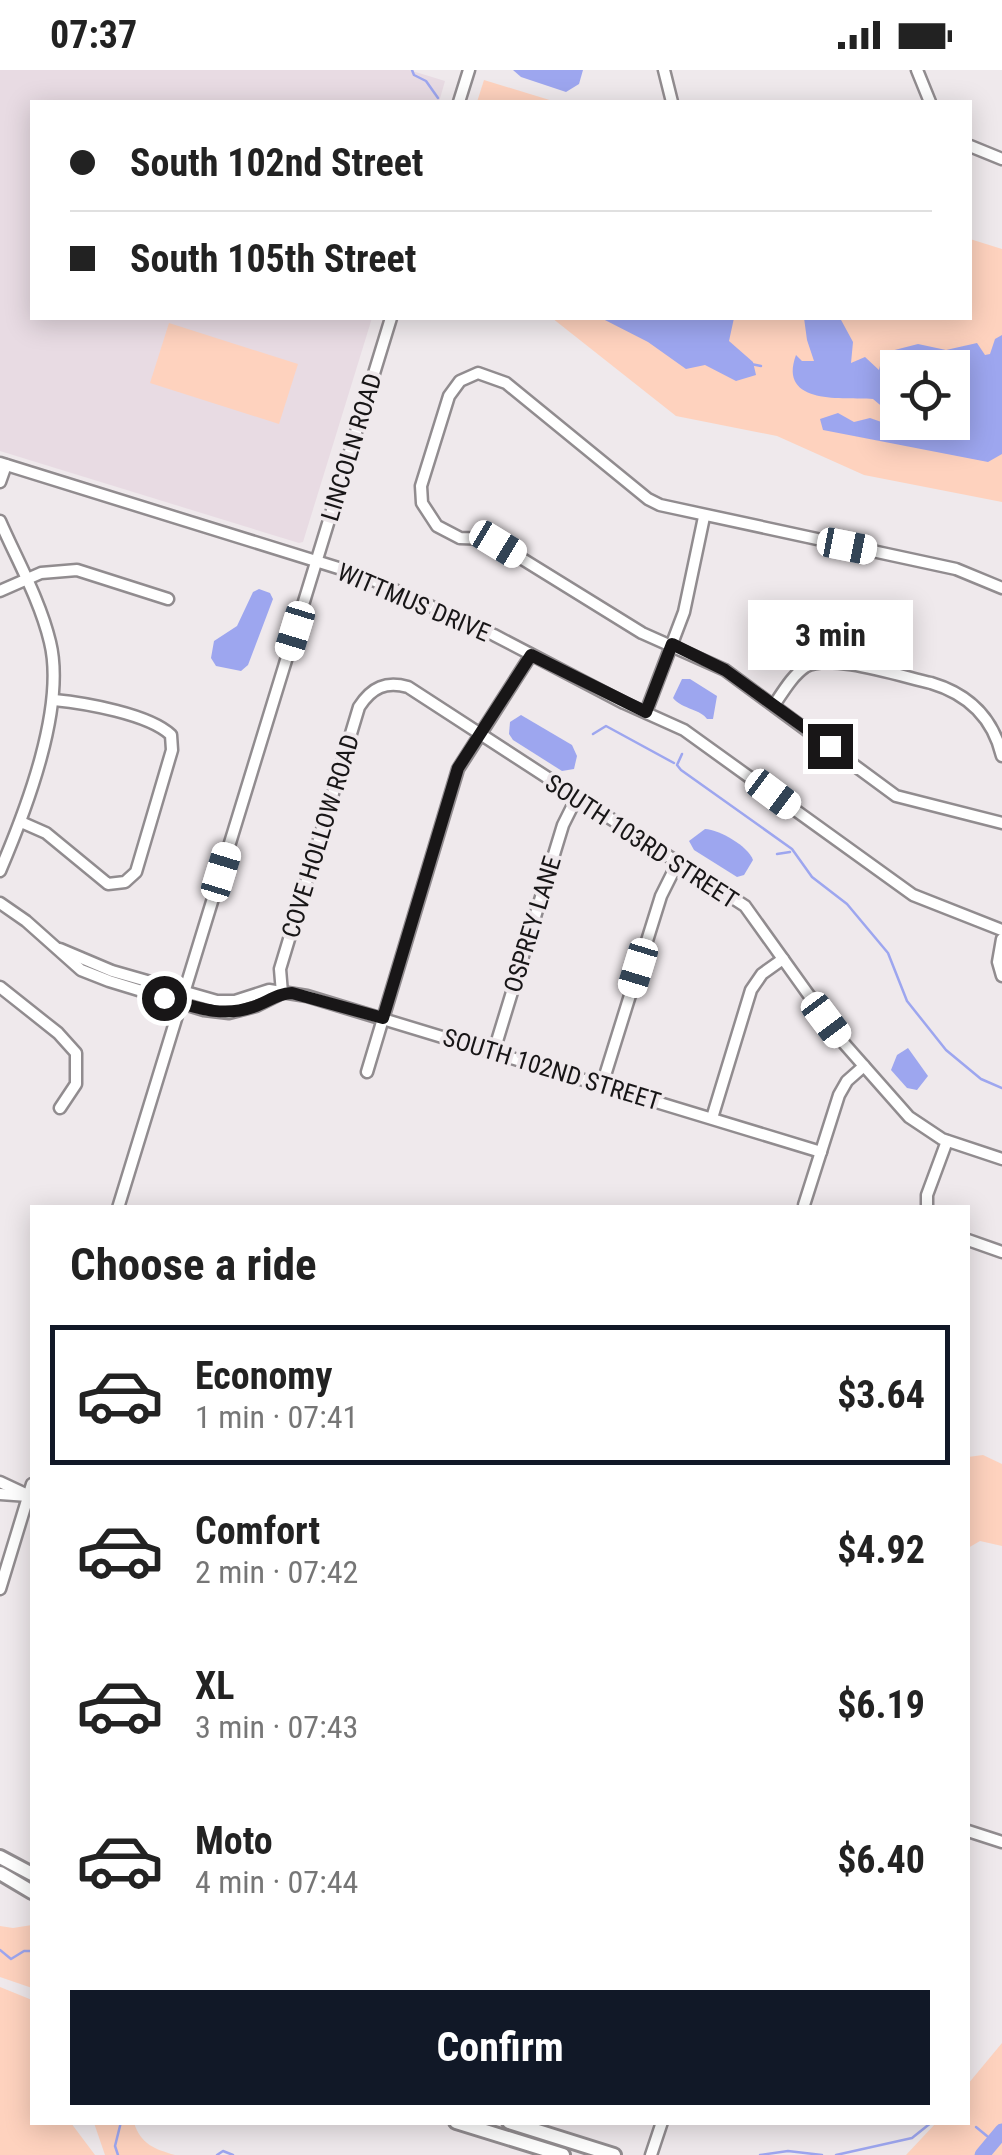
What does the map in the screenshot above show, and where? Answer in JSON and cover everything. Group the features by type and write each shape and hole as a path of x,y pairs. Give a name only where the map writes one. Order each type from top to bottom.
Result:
{"main road":[{"path":"0,1857 30,1873"},
{"path":"0,1873 30,1891"},
{"path":"466,2125 563,2155"},
{"path":"519,2125 614,2155"}],"street":[{"path":"460,100 469,70"},
{"path":"664,70 672,100"},
{"path":"917,70 926,100"},
{"path":"972,147 1002,160"},
{"name":"LINCOLN ROAD","path":"119,1205 390,320"},
{"path":"1002,588 956,570 704,517 648,499 506,382 489,375 468,376 449,396 421,486 427,515 447,534 490,539 642,633 725,670 896,796 1000,822 1002,807"},
{"path":"0,482 3,464"},
{"name":"WITTMUS DRIVE","path":"3,464 364,576 409,596 684,730 913,895 1002,930"},
{"path":"646,712 684,612 704,517"},
{"path":"0,521 50,642 55,670 54,700 21,822 0,870"},
{"path":"0,591 59,570 77,570 168,599"},
{"path":"366,1072 458,768 531,655"},
{"path":"774,705 795,676 823,661 932,684 972,703 992,728 1002,756"},
{"name":"SOUTH 103RD STREET","path":"378,687 394,684 408,688 745,906 841,1040 909,1117 947,1141 1002,1159"},
{"name":"COVE HOLLOW ROAD","path":"282,994 280,968 359,707 378,687"},
{"path":"21,822 46,833 102,880 125,882 136,872 172,750 171,734 159,725 110,710 54,700"},
{"name":"OSPREY LANE","path":"494,1051 563,825 576,799"},
{"path":"602,1085 661,896 678,862"},
{"path":"0,903 87,974 228,1013 282,994"},
{"path":"1002,939 998,962 1002,976"},
{"path":"712,1118 751,990 762,974 782,958"},
{"path":"0,986 76,1053 76,1084 60,1108"},
{"name":"SOUTH 102ND STREET","path":"282,994 307,996 383,1018 821,1152"},
{"path":"804,1205 841,1090 864,1066"},
{"path":"927,1205 947,1141"},
{"path":"970,1241 1002,1252"},
{"path":"0,1482 30,1497"},
{"path":"0,1494 30,1497"},
{"path":"0,1589 30,1497"},
{"path":"970,1832 1002,1842"},
{"path":"651,2155 661,2125"}],"shaded area":[{"path":"0,70 409,70 445,81 440,100 30,100 30,320 371,320 303,542 0,451"},
{"path":"484,80 549,100 478,100"},
{"path":"972,240 1002,249 1002,502 864,475 777,436 676,416 555,320 972,320"},
{"path":"169,323 298,364 279,424 150,383"},
{"path":"983,1455 1002,1464 1002,1546 980,1541 970,1547 970,1457"},
{"path":"30,1925 30,1987 0,1977 0,1926"},
{"path":"0,1987 30,1999 30,2125 72,2125 95,2155 0,2155"},
{"path":"1002,2043 1002,2155 906,2155 934,2125 970,2125 970,2082"},
{"path":"95,2125 135,2125 149,2145 175,2155 105,2155"}],"water":[{"path":"513,70 583,70 579,84 566,92 521,77"},
{"path":"605,320 734,320 729,341 753,362 756,375 736,381 705,365 686,369 648,342"},
{"path":"804,320 841,320 853,342 851,363 865,357 879,370 880,366 880,405 873,399 831,398 805,391 796,383 793,371 796,355 802,361 814,361"},
{"path":"1002,335 1002,454 988,462 823,430 820,419 838,413 854,422 870,418 880,422 880,440 970,440 970,350 946,350 977,343 985,355 990,354 995,339"},
{"path":"918,344 946,350 895,350"},
{"path":"259,589 270,593 273,599 248,665 241,671 216,666 211,658 214,641 237,626 253,592"},
{"path":"682,679 690,679 717,696 713,719 673,698"},
{"path":"521,715 572,745 577,756 574,769 562,771 513,740 510,722"},
{"path":"705,829 718,832 746,849 753,860 744,875 737,877 694,850 689,841"},
{"path":"908,1048 928,1076 917,1090 907,1088 891,1070 897,1055"}],"waterway":[{"path":"412,70 438,98"},
{"path":"751,364 761,366"},
{"path":"593,734 606,726 674,763"},
{"path":"682,754 677,765 681,770 792,849 812,877 847,904 888,953 907,1001 946,1050 981,1079 1002,1088"},
{"path":"777,854 790,852"},
{"path":"0,1950 11,1959 30,1951"},
{"path":"118,2155 115,2146 120,2125"},
{"path":"836,2155 912,2138 928,2125"},
{"path":"976,2127 993,2141"},
{"path":"982,2155 1002,2131"},
{"path":"217,2155 223,2151 233,2155"},
{"path":"760,2155 788,2151 822,2155"}],"route":[{"path":"164,998 228,1013 292,993 383,1018 458,768 531,655 646,712 672,644 725,670 830,746"}]}
